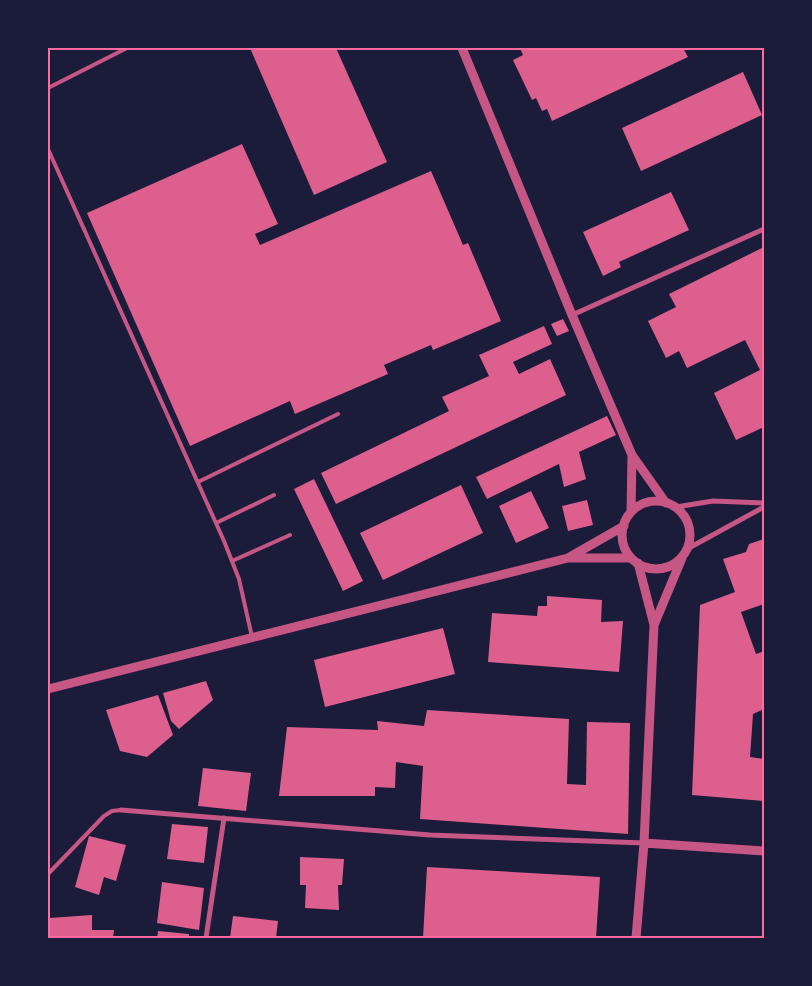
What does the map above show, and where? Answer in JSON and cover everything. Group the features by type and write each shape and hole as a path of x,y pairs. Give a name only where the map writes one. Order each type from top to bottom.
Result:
{"street":[{"path":"462,48 632,456 666,503"},
{"path":"572,315 764,229"},
{"path":"631,512 632,456"},
{"path":"636,938 644,842 654,625 635,561 625,548 622,537 626,519 631,512 647,502 657,501 676,507 689,526 690,537 654,625"},
{"path":"676,507 713,501 764,505"},
{"path":"568,558 635,561 647,568 666,568 675,563 685,552 764,505"},
{"path":"48,689 568,558 624,526"},
{"path":"121,810 430,835 644,842 764,852"},
{"path":"206,938 224,818"}],"lane":[{"path":"48,88 127,48"},
{"path":"48,149 232,561 239,580 252,637"},
{"path":"198,482 338,414"},
{"path":"216,523 274,495"},
{"path":"232,561 290,535"},
{"path":"48,874 104,816 112,811 121,810"}],"building":[{"path":"250,48 336,48 387,162 314,195"},
{"path":"520,48 683,48 688,57 552,121 547,109 542,111 536,98 532,100 513,60 523,55"},
{"path":"743,72 762,115 641,171 622,128"},
{"path":"242,144 278,224 255,234 260,245 431,171 463,245 468,243 501,321 433,350 431,345 384,365 388,374 295,414 290,401 190,446 87,213"},
{"path":"671,192 689,230 619,262 621,267 603,276 583,232"},
{"path":"764,247 764,427 736,440 714,393 760,370 745,340 687,368 679,351 666,358 648,321 676,307 669,294"},
{"path":"563,319 569,331 557,336 551,324"},
{"path":"544,326 552,344 513,362 519,374 550,359 566,395 336,504 321,473 449,411 442,397 489,376 479,355"},
{"path":"607,416 616,435 579,452 586,479 564,487 559,464 487,499 476,477"},
{"path":"314,479 363,581 343,591 294,489"},
{"path":"461,485 483,533 383,580 360,533"},
{"path":"531,491 549,528 516,543 499,506"},
{"path":"587,500 593,525 568,531 562,506"},
{"path":"764,539 764,604 741,612 756,654 764,651 764,709 753,714 750,757 764,759 764,801 692,795 700,605 735,592 723,559 746,552 749,544"},
{"path":"547,596 602,600 601,622 623,621 619,672 488,662 492,613 537,616 538,606 547,606"},
{"path":"443,628 455,674 325,707 314,660"},
{"path":"206,681 213,700 179,729 171,721 163,693"},
{"path":"158,695 173,735 147,757 120,751 106,710"},
{"path":"427,710 569,719 567,784 586,785 587,722 630,723 628,834 420,819 423,766 396,762 395,788 375,787 375,796 279,796 287,727 378,730 377,721 424,726"},
{"path":"203,768 251,773 246,811 198,806"},
{"path":"172,824 208,827 204,863 167,859"},
{"path":"89,836 126,845 116,881 104,877 99,895 75,887"},
{"path":"300,857 344,859 342,885 338,885 339,910 305,908 306,885 300,885"},
{"path":"427,867 600,877 596,938 423,938"},
{"path":"162,882 204,888 199,930 157,923"},
{"path":"92,915 92,930 114,930 113,938 48,938 49,918"},
{"path":"233,916 278,921 276,938 230,938"},
{"path":"158,931 189,934 189,938 157,938"}]}
